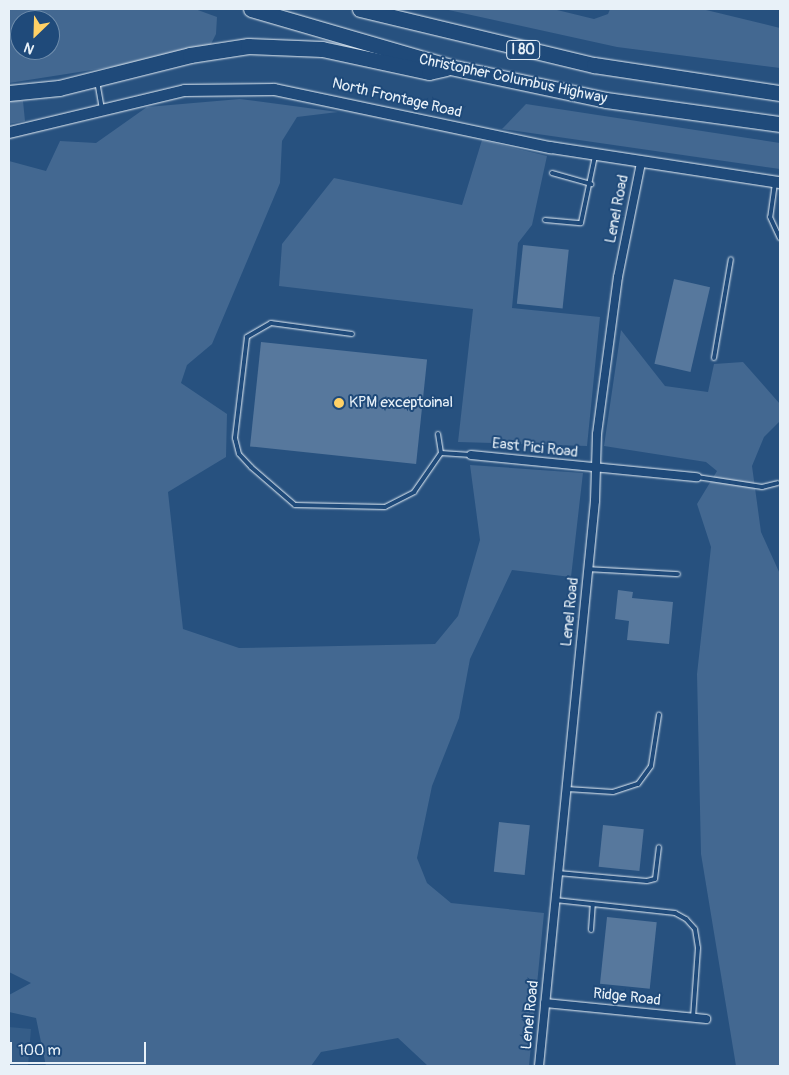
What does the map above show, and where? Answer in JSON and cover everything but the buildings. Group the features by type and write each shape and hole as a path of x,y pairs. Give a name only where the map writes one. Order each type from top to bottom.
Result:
{"highway":[{"name":"Christopher Columbus Highway","path":"251,9 450,67 606,100 780,124"},
{"name":"Christopher Columbus Highway","path":"360,9 594,65 780,92"},
{"path":"9,93 97,78 248,46 322,48 429,72 450,67"}],"main road":[{"name":"North Frontage Road","path":"9,132 102,108 184,90 274,89 595,155 778,182"}],"street":[{"name":"Lenel Road","path":"539,1066 588,569 608,339 640,163"},
{"name":"East Pici Road","path":"471,455 596,469 697,477"},
{"name":"Ridge Road","path":"545,1003 706,1019"}],"lane":[{"path":"97,78 102,108"},
{"path":"545,220 581,223 595,155"},
{"path":"552,173 590,184"},
{"path":"778,182 770,217 780,238"},
{"path":"714,358 731,259"},
{"path":"352,334 271,323 250,333 243,350 235,438 243,459 295,505 385,507 414,492 442,453 438,434"},
{"path":"442,453 471,455"},
{"path":"697,477 762,487 778,482"},
{"path":"588,569 678,574"},
{"path":"567,789 613,792 638,784 652,766 659,715"},
{"path":"558,873 647,881 655,879 659,847"},
{"path":"556,900 675,913 690,922 698,948 693,1018"},
{"path":"591,930 594,904"}],"shaded area":[{"path":"9,9 195,9 217,17 216,34 207,52 9,83"},
{"path":"444,9 553,9 594,19 608,14 610,9 702,9 780,28 780,68 617,47"},
{"path":"240,99 338,112 297,117 282,141 280,183 212,344 187,365 181,383 227,414 226,457 168,492 183,629 239,648 435,644 458,616 480,540 470,465 583,473 571,577 512,570 470,659 459,718 432,786 417,858 427,883 451,903 544,913 529,1066 428,1066 398,1038 321,1052 311,1066 46,1066 36,1018 9,1012 9,995 31,983 9,972 9,161 46,171 60,141 96,143 147,107"},
{"path":"9,100 23,101 25,121 9,124"},
{"path":"526,104 780,143 780,169 502,129"},
{"path":"482,140 547,156 532,225 518,243 512,308 600,317 587,446 458,442 473,309 279,286 282,244 334,178 462,205"},
{"path":"621,330 665,386 708,392 714,364 743,362 780,404 780,421 764,437 752,466 761,532 780,574 780,1066 736,1066 701,854 697,674 711,547 697,504 717,471 706,462 604,446"},
{"path":"9,1027 31,1029 28,1066 9,1066"}],"place":[{"name":"KPM exceptoinal","path":"339,403"}]}
